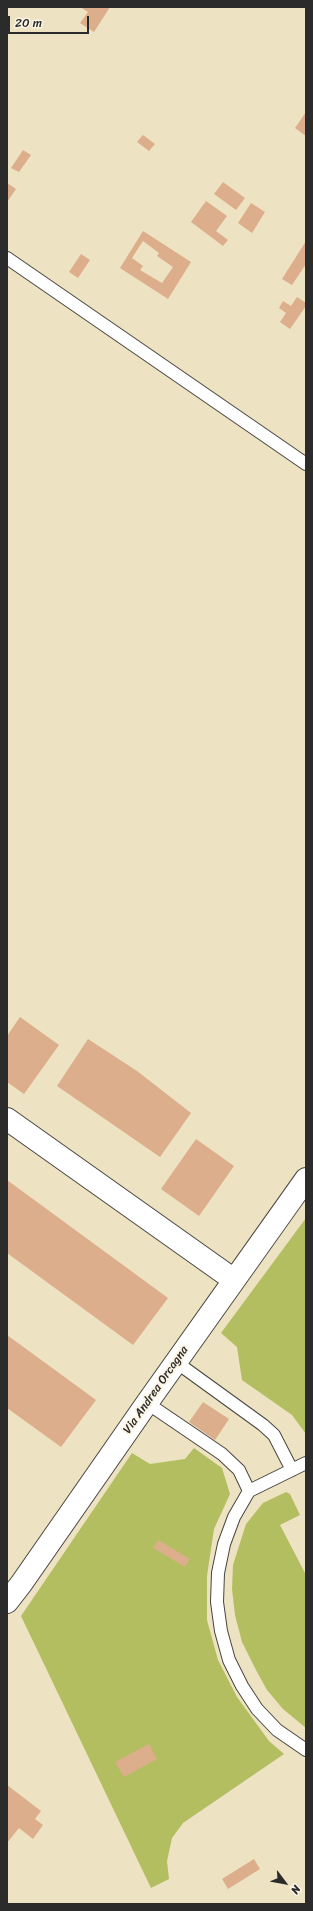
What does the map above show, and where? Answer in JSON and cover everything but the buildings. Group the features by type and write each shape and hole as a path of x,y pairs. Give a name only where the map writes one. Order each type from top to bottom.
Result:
{"street":[{"path":"7,1119 234,1280"},
{"name":"Via Andrea Orcagna","path":"7,1602 14,1579 147,1403 306,1179"}],"lane":[{"path":"7,258 306,464"},
{"path":"176,1362 263,1424 274,1435 292,1470"},
{"path":"147,1403 222,1454 239,1470 249,1491"},
{"path":"306,1463 249,1491 234,1517 227,1538 218,1573 217,1602 220,1632 229,1660 242,1686 257,1709 277,1730 306,1750"}],"green space":[{"path":"306,1218 306,1434 292,1415 242,1380 237,1347 221,1333"},
{"path":"194,1448 222,1468 230,1494 214,1529 207,1576 207,1620 218,1660 237,1697 269,1741 284,1754 183,1823 172,1838 167,1861 169,1879 151,1888 21,1616 132,1453 150,1464 185,1459"},
{"path":"286,1492 290,1494 300,1515 280,1525 306,1575 306,1728 283,1709 267,1690 256,1670 242,1642 235,1615 232,1589 233,1565 246,1524 263,1503"}]}
